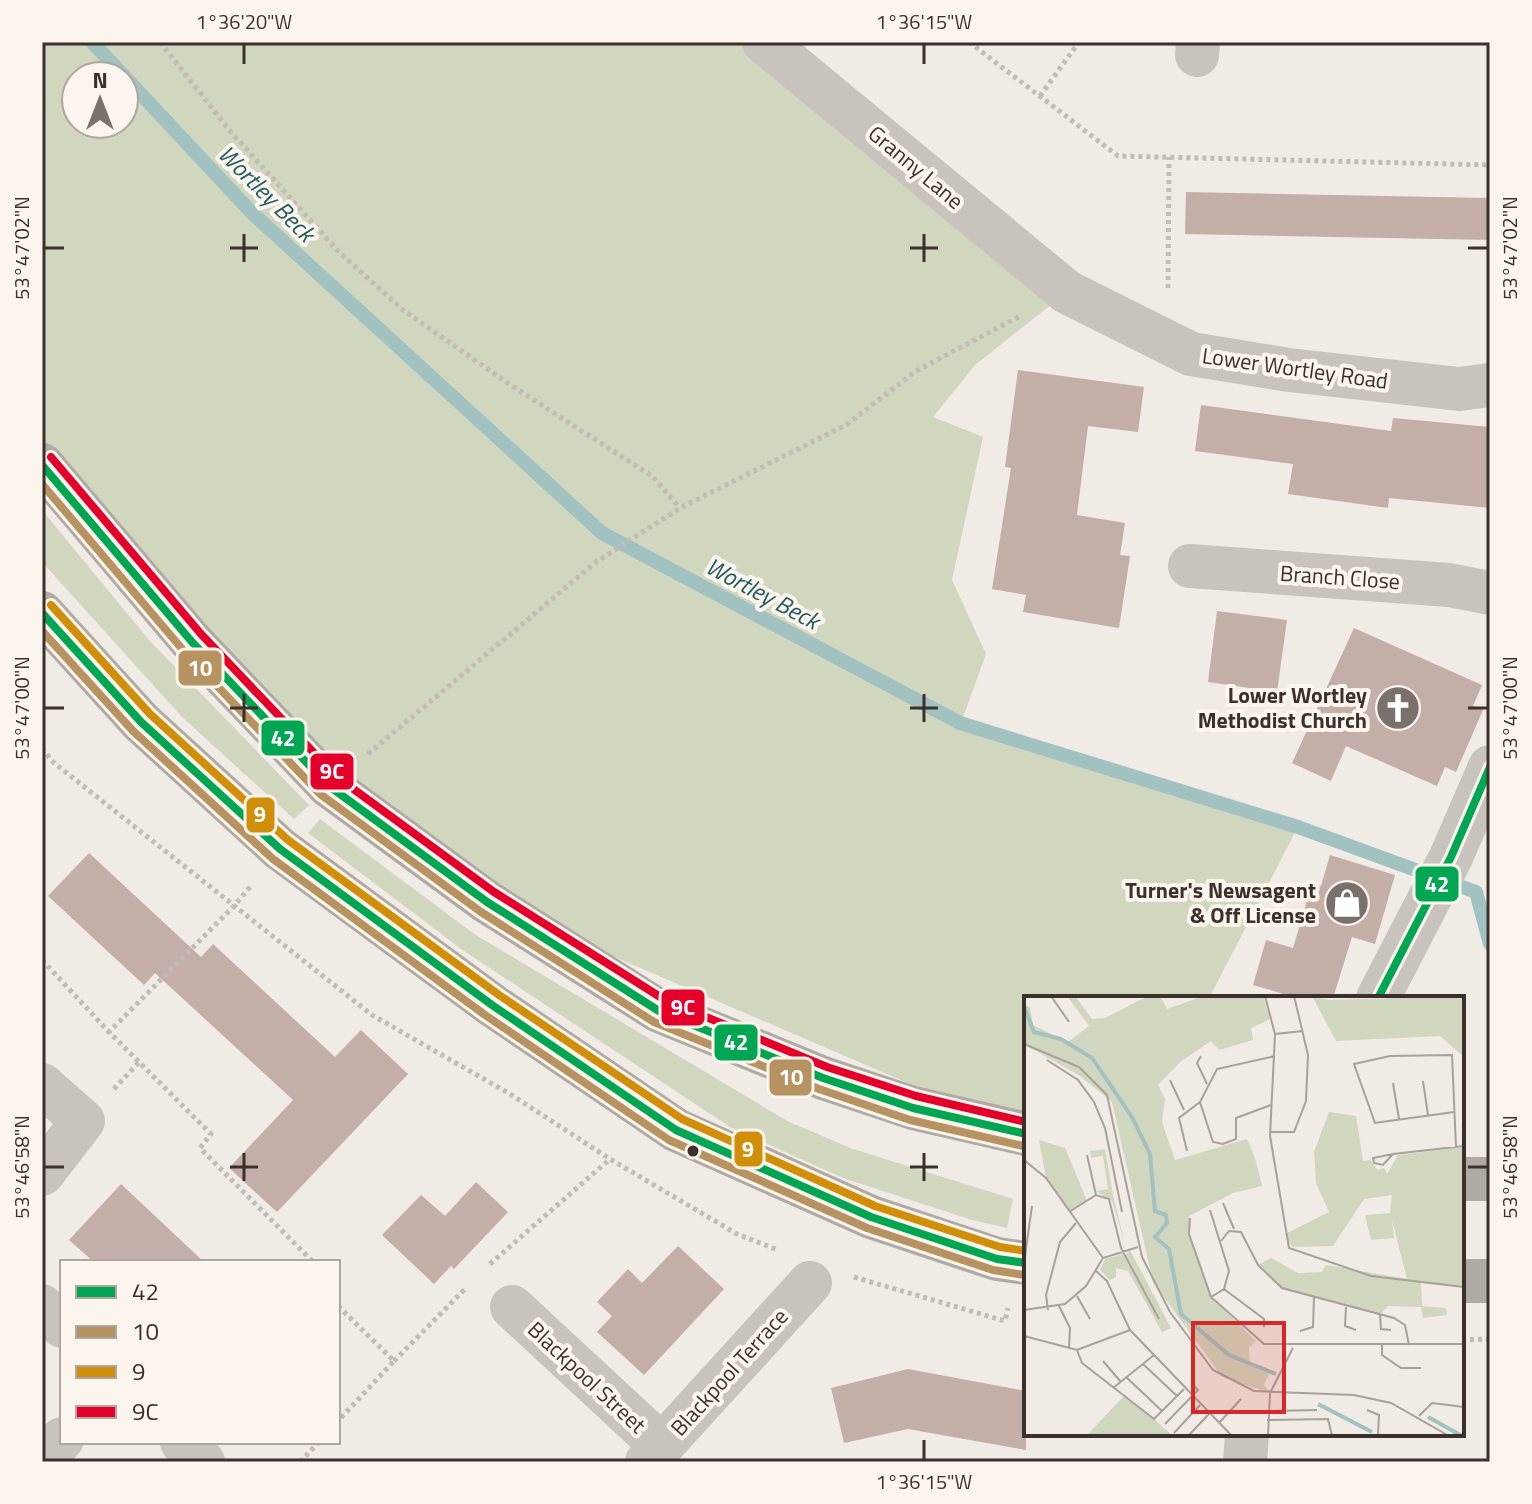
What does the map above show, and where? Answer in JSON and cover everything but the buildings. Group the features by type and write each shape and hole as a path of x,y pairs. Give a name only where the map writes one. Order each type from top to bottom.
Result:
{"highway":[{"path":"42,465 192,642 329,786 487,902 659,1011 823,1078 913,1108 1024,1134"},
{"path":"42,613 141,722 280,849 492,1005 676,1130 871,1217 997,1259 1024,1263"},
{"path":"1464,1281 1490,1281"}],"street":[{"name":"Granny Lane","path":"764,42 1067,292"},
{"name":"Lower Wortley Road","path":"1067,292 1191,354 1289,370 1459,389 1490,385"},
{"name":"Branch Close","path":"1190,566 1449,585 1490,593"},
{"path":"1379,996 1442,874 1490,767"},
{"path":"42,1085 83,1121 42,1174"},
{"name":"Blackpool Terrace","path":"654,1454 810,1283"},
{"path":"42,1306 60,1324"},
{"name":"Blackpool Street","path":"512,1307 654,1454"},
{"path":"1245,1462 1247,1436"},
{"path":"42,1460 60,1441"},
{"path":"184,1444 203,1462"}],"path":[{"path":"160,42 230,131 339,252 403,310 512,386 652,476 680,508"},
{"path":"969,42 1118,156 1490,165"},
{"path":"1040,97 1079,42"},
{"path":"1168,342 1169,157"},
{"path":"329,786 596,562 680,508 846,425 916,371 1067,292"},
{"path":"42,748 53,762 372,1015 510,1094 610,1159 737,1234 780,1251"},
{"path":"109,1032 234,906 280,849"},
{"path":"42,960 211,1134 200,1148 311,1260"},
{"path":"488,1266 610,1159"},
{"path":"340,1419 467,1287"},
{"path":"340,1308 394,1361"},
{"path":"1464,1340 1490,1339"},
{"path":"300,1462 317,1444"}],"green space":[{"path":"42,42 764,42 1067,292 975,365 933,417 983,437 952,580 986,654 961,723 1298,827 1210,996 1024,996 1024,1133 487,902 329,786 42,465"},
{"path":"42,510 149,640 309,805 294,819 182,717 42,562"},
{"path":"320,819 474,934 789,1122 853,1149 1013,1199 1007,1228 972,1220 843,1178 730,1127 461,949 308,833"}],"waterway":[{"name":"Wortley Beck","path":"92,42 109,60"},
{"name":"Wortley Beck","path":"140,93 251,212 602,533 960,723 1298,827 1476,892 1490,944"}],"transit line":[{"name":"9C","path":"51,457 201,634 337,777 494,892 665,1000 827,1067 916,1096 1024,1122"},
{"name":"42","path":"42,465 192,642 329,786 487,902 659,1011 823,1078 913,1108 1024,1134"},
{"name":"10","path":"42,484 183,650 320,794 481,912 654,1022 819,1089 910,1120 1023,1146"},
{"name":"9","path":"51,605 150,714 288,840 499,995 682,1119 875,1206 1000,1247 1024,1251"},
{"name":"42","path":"42,613 141,722 280,849 492,1005 676,1130 871,1217 997,1259 1024,1263"},
{"name":"10","path":"42,631 133,731 273,859 485,1015 669,1140 867,1228 993,1270 1024,1275"},
{"name":"42","path":"1379,996 1451,857 1490,767"}],"place":[{"name":"Lower Wortley Methodist Church","path":"1398,708"},
{"name":"Turner's Newsagent & Off License","path":"1347,903"}]}
